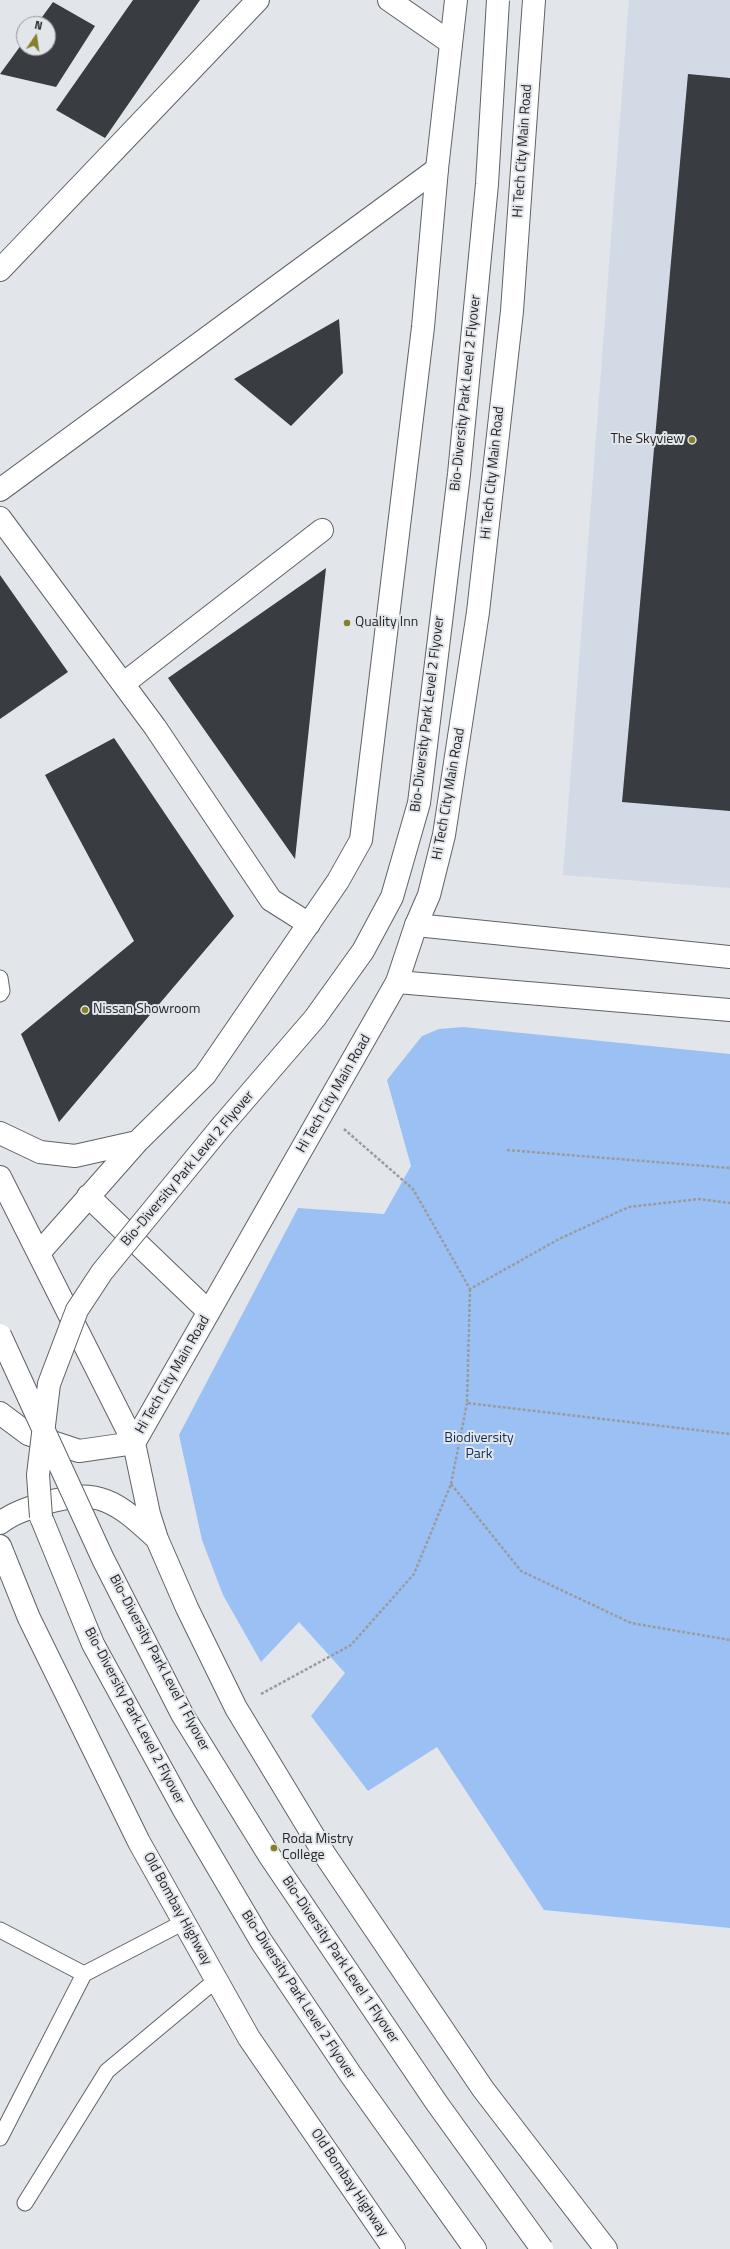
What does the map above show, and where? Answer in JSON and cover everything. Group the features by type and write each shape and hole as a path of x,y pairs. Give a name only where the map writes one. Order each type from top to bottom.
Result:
{"main road":[{"path":"0,270 258,0"},
{"path":"389,0 451,43"},
{"path":"39,1253 137,1142 205,1075 338,881 361,840 423,328 436,169 456,0"},
{"name":"Bio-Diversity Park Level 2 Flyover","path":"475,2249 351,2075 260,1941 184,1810 93,1644 40,1517 38,1475 49,1384 77,1310 102,1272 211,1139 315,1018 363,951 392,897 419,803 458,482 487,184 498,0"},
{"name":"Hi Tech City Main Road","path":"0,1413 28,1434 80,1451 134,1443 397,982 416,925 429,895 444,835 478,612 512,311 534,0"},
{"path":"0,490 436,169"},
{"path":"0,518 155,727 271,900 309,924"},
{"path":"123,684 322,530"},
{"path":"416,925 730,956"},
{"path":"397,982 730,1010"},
{"path":"0,1133 40,1152 74,1156 137,1142"},
{"path":"0,1177 134,1443 149,1514 157,1539 187,1608 236,1708 325,1855 483,2089 606,2249"},
{"path":"88,1196 210,1312"},
{"name":"Bio-Diversity Park Level 1 Flyover","path":"0,1335 103,1559 182,1714 269,1855 436,2102 542,2249"},
{"path":"0,1523 28,1508 57,1499 85,1495 109,1502 126,1510 157,1539"},
{"name":"Old Bombay Highway","path":"0,1546 32,1625 139,1842 216,1980 249,2038 394,2249"}],"lane":[{"path":"0,978 2,991 0,994"},
{"path":"0,2138 84,1974 184,1922"},
{"path":"0,1930 84,1974"},
{"path":"25,2203 108,2071 216,1980"}],"path":[{"path":"236,1708 351,1645 414,1574 451,1484 467,1403 470,1290 413,1189 324,1110"},
{"path":"507,1150 730,1168"},
{"path":"470,1290 559,1239 630,1207 699,1199 730,1202"},
{"path":"467,1403 730,1434"},
{"path":"451,1484 521,1571 631,1623 730,1640"}],"shaded area":[{"path":"629,0 730,0 730,888 563,875"}],"green space":[{"name":"Biodiversity Park","path":"463,1027 730,1054 730,1928 544,1910 437,1747 368,1791 311,1716 345,1673 299,1622 261,1662 223,1595 202,1540 179,1435 298,1208 384,1214 411,1166 387,1080 422,1036 439,1029"}],"building":[{"path":"133,0 200,0 105,138 56,110"},
{"path":"53,2 95,26 56,87 0,74 16,52 16,56 56,56 56,16 43,16"},
{"name":"The Skyview","path":"688,74 730,78 730,811 622,802"},
{"path":"339,319 343,373 291,426 234,379"},
{"path":"326,568 295,859 168,678"},
{"path":"0,575 68,672 0,719"},
{"path":"114,738 234,916 59,1122 21,1034 134,941 45,775"}],"place":[{"name":"The Skyview","path":"692,440"},
{"name":"Quality Inn","path":"347,623"},
{"name":"Nissan Showroom","path":"85,1010"},
{"name":"Roda Mistry College","path":"274,1848"}]}
